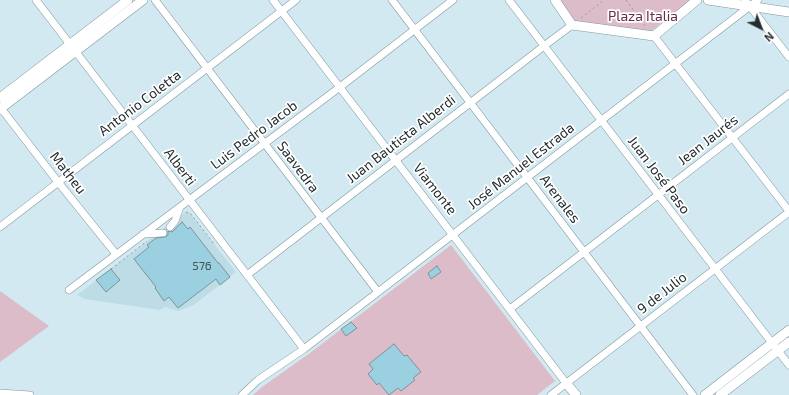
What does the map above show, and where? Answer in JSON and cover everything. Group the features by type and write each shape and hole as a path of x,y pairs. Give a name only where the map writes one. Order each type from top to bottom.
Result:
{"main road":[{"path":"0,108 73,48 128,0"},
{"path":"0,98 143,0"},
{"path":"555,0 572,25 654,36 697,0"},
{"path":"708,0 748,3 789,12"},
{"path":"720,395 775,347 789,330"},
{"path":"705,395 775,347 789,342"},
{"name":"Viamonte","path":"566,383 576,395"}],"street":[{"name":"Alberti","path":"36,0 304,350"},
{"name":"Saavedra","path":"155,0 378,292"},
{"name":"Viamonte","path":"273,0 566,383"},
{"name":"Antonio Coletta","path":"0,226 296,0"},
{"name":"Arenales","path":"392,0 693,395"},
{"name":"Luis Pedro Jacob","path":"69,290 340,87 453,0"},
{"name":"Juan José Paso","path":"509,0 789,365"},
{"name":"José Manuel Estrada","path":"242,395 258,380 304,350 676,64 748,3 758,0"},
{"path":"748,3 789,57"},
{"name":"Juan Bautista Alberdi","path":"247,275 572,25"},
{"path":"654,36 789,211"},
{"name":"Jean Jaurés","path":"510,309 789,94"},
{"name":"Matheu","path":"0,108 116,254"},
{"path":"170,227 174,223 180,207"},
{"name":"9 de Julio","path":"551,395 789,211"},
{"path":"143,234 159,233"},
{"path":"0,393 30,395"}],"path":[{"path":"580,18 604,0"},
{"path":"626,0 646,27"},
{"path":"176,218 185,212 190,213 218,249"},
{"path":"111,268 159,233"}],"shaded area":[{"path":"185,212 190,213 236,272 194,305 178,311 165,307 160,310 85,299 77,295"}],"green space":[{"name":"Plaza Italia","path":"560,0 690,0 650,32 575,23"},
{"path":"451,245 555,381 537,395 253,395 310,353"},
{"path":"0,291 49,326 0,362"}],"building":[{"path":"182,222 188,229 190,227 230,277 220,285 216,279 178,308 169,297 164,301 155,288 156,287 134,259 149,247 147,245 156,238 165,237 168,235 168,231 172,232"},
{"path":"437,266 441,272 431,279 428,273"},
{"path":"111,269 120,280 106,292 96,280"},
{"path":"351,322 357,328 346,336 341,329"},
{"path":"394,344 404,356 407,355 421,372 413,378 415,380 401,391 398,388 389,395 379,383 377,385 368,374 373,369 369,364"}]}
